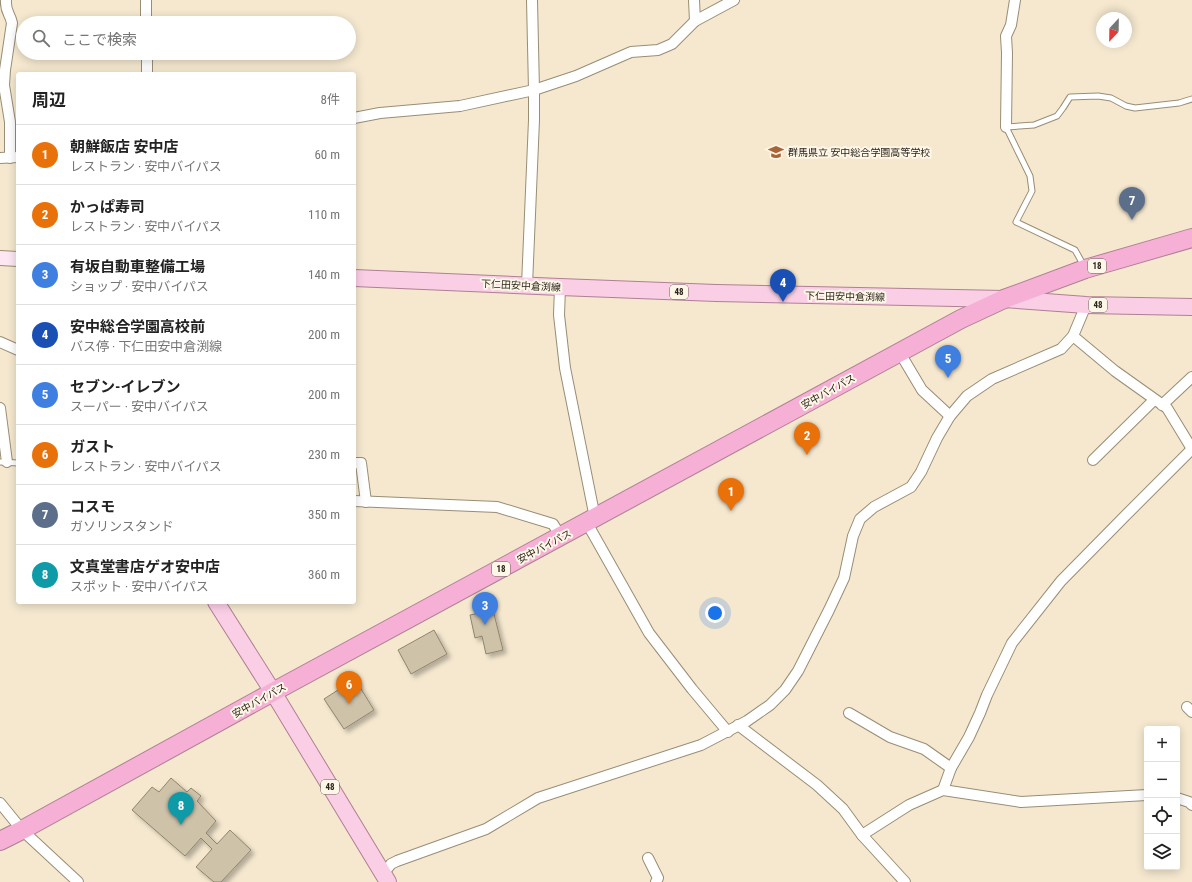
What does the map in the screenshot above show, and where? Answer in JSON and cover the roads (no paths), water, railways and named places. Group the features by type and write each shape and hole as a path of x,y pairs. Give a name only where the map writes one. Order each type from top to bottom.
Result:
{"highway":[{"name":"18","path":"1004,299 1085,269 1192,238"},
{"name":"安中バイパス","path":"0,841 961,319 1004,299"}],"main road":[{"path":"0,258 16,259"},
{"name":"下仁田安中倉渕線","path":"356,278 716,293 1004,299 1086,305 1192,307"},
{"name":"48","path":"217,604 273,692 383,879"}],"street":[{"path":"6,0 3,12 11,16 12,23 4,85 10,122 9,158"},
{"path":"146,0 146,16"},
{"path":"527,286 534,90 532,0"},
{"path":"694,0 695,21"},
{"path":"356,118 380,113 460,106 534,90 576,76 631,52 658,50 672,44 695,21 734,0"},
{"path":"1006,127 1006,36 1011,25 1015,0"},
{"path":"147,60 147,72"},
{"path":"560,287 559,315 565,368 591,520 650,632 692,689 728,732"},
{"path":"383,879 391,864 397,861 486,830 538,798 701,745 747,721 770,705 785,690 798,671 829,610 844,578 852,536 860,519 874,508 911,487 921,472 937,438 950,416 967,396 992,379 1061,349 1073,336 1086,305"},
{"path":"943,790 951,768 969,737 1012,643 1062,581 1192,449 1167,408 1115,371 1073,336"},
{"path":"0,342 16,349"},
{"path":"900,353 922,390 950,416"},
{"path":"1094,460 1158,403 1192,377"},
{"path":"0,408 4,462"},
{"path":"356,463 360,463 366,502"},
{"path":"356,501 497,507 553,524 561,537"},
{"path":"849,713 890,737 924,749 951,768"},
{"path":"738,725 817,785 843,809 862,835 905,882"},
{"path":"862,835 909,805 943,790 1021,802 1144,795"},
{"path":"1180,799 1191,802"},
{"path":"0,803 22,830 78,882"},
{"path":"648,858 658,878 656,882"}],"lane":[{"path":"1085,269 1075,250 1016,222 1032,191 1030,176 1006,127 1034,125 1057,116 1070,97 1098,96 1111,98 1126,106 1135,108 1179,103 1192,99"},
{"path":"4,462 16,463"}],"place":[{"name":"群馬県立 安中総合学園高等学校","path":"776,152"},
{"name":"コスモ","path":"1132,220"},
{"name":"安中総合学園高校前","path":"783,302"},
{"name":"セブン-イレブン","path":"948,378"},
{"name":"かっぱ寿司","path":"807,455"},
{"name":"朝鮮飯店 安中店","path":"731,511"},
{"name":"有坂自動車整備工場","path":"485,625"},
{"name":"ガスト","path":"349,704"},
{"name":"文真堂書店ゲオ安中店","path":"181,825"}]}
